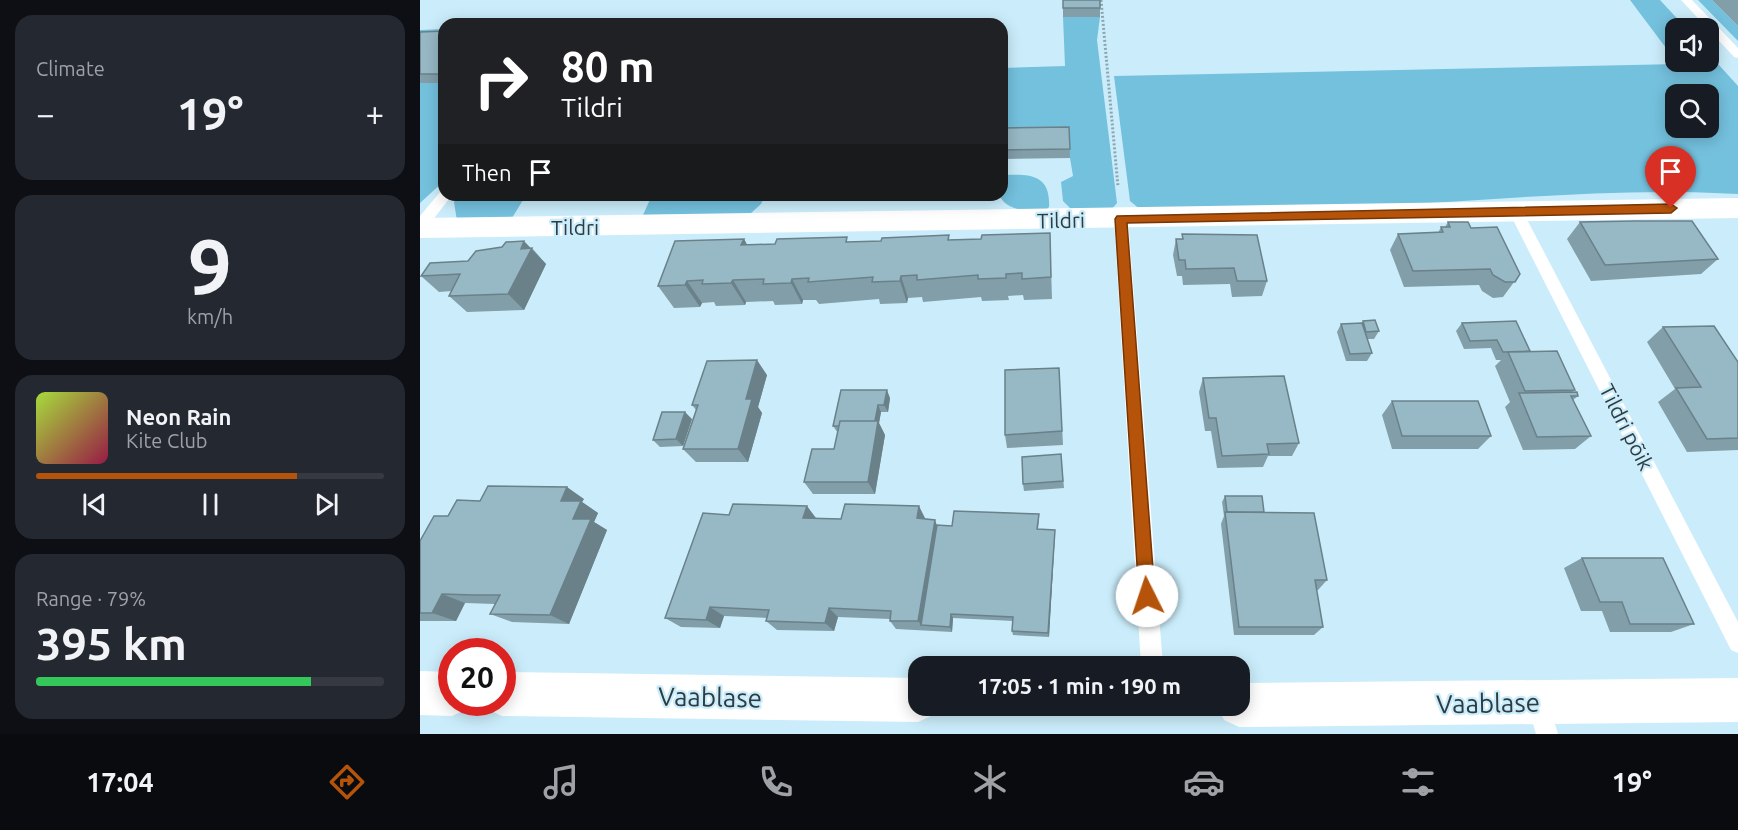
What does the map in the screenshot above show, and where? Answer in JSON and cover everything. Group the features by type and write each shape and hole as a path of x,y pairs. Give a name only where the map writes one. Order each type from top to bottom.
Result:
{"street":[{"name":"Tildri","path":"420,227 1121,219 1515,210 1738,208"},
{"path":"420,693 438,694"},
{"name":"Vaablase","path":"516,694 908,700"},
{"name":"Vaablase","path":"1263,715 1542,718 1738,700"}],"lane":[{"path":"1686,0 1738,55"},
{"path":"420,227 440,201"},
{"name":"Tildri põik","path":"1515,210 1738,643"},
{"path":"1121,219 1151,656"}],"path":[{"path":"1101,0 1121,219"}],"shaded area":[{"path":"1630,0 1660,0 1677,18 1665,18 1665,47"},
{"path":"1698,0 1712,0 1738,26 1738,41 1719,22 1719,18 1716,18"},
{"path":"1063,17 1100,17 1097,40 1117,203 1111,210 1073,211 1063,201 1061,182 1073,176 1070,158 1008,139 1008,68 1065,66"},
{"path":"438,29 438,186 420,203 420,30"},
{"path":"1665,64 1665,72 1719,72 1719,65 1738,86 1738,194 1629,192 1370,206 1141,210 1130,201 1114,76"},
{"path":"1008,175 1036,178 1042,182 1049,196 1049,207 1046,210 1026,210 1008,205 1003,201 1008,201"},
{"path":"522,201 512,218 457,221 454,202"},
{"path":"649,201 762,201 750,214 643,215"}],"building":[{"path":"1063,0 1100,0 1100,8 1063,8"},
{"path":"438,31 438,74 420,74 420,32"},
{"path":"1069,127 1070,149 1008,150 1008,128"},
{"path":"1692,221 1718,259 1605,265 1580,222"},
{"path":"1448,222 1468,222 1471,228 1497,227 1520,274 1515,282 1505,282 1493,275 1490,269 1413,271 1398,234 1443,232 1441,227 1450,227"},
{"path":"1050,233 1051,277 1022,279 1022,273 1006,274 1006,278 978,279 978,275 917,280 917,275 901,276 900,281 872,282 873,277 808,282 809,278 792,279 791,283 763,284 764,279 733,280 731,283 702,284 703,280 687,281 685,285 658,286 675,241 744,239 741,245 775,244 777,239 847,237 846,242 949,235 948,240 981,239 982,235"},
{"path":"1182,234 1257,235 1267,281 1237,281 1234,268 1186,269 1185,260 1179,260 1176,239 1183,239"},
{"path":"524,241 521,249 532,248 508,294 449,296 460,274 421,276 430,263 468,261 476,251 502,247 506,242"},
{"path":"1375,320 1379,331 1366,332 1363,321"},
{"path":"1516,321 1530,351 1503,352 1497,340 1470,341 1462,323"},
{"path":"1362,323 1372,353 1350,354 1341,324"},
{"path":"1714,326 1738,362 1738,438 1707,439 1676,388 1701,387 1663,327"},
{"path":"1557,351 1575,390 1525,391 1508,352"},
{"path":"757,360 746,399 752,399 738,449 683,449 698,405 692,405 707,361"},
{"path":"1059,368 1062,431 1005,435 1005,370"},
{"path":"1284,376 1299,443 1267,444 1269,454 1222,456 1216,418 1209,418 1203,378"},
{"path":"841,390 887,390 884,405 878,405 875,421 840,421 839,426 833,426"},
{"path":"1577,392 1578,396 1571,396 1591,436 1537,437 1519,393"},
{"path":"1392,401 1478,401 1491,436 1402,436"},
{"path":"662,412 685,412 676,439 653,440"},
{"path":"840,421 878,421 868,482 804,482 812,449 834,449"},
{"path":"1061,454 1063,481 1023,484 1022,457"},
{"path":"488,486 567,487 561,501 581,501 573,519 591,519 550,615 490,614 500,595 442,594 432,613 420,613 420,541 434,516 448,516 457,500 480,501"},
{"path":"1225,496 1262,496 1264,512 1227,512"},
{"path":"733,504 807,506 803,518 841,519 845,504 919,506 917,518 935,520 918,621 890,621 891,611 829,608 825,623 766,621 769,610 710,607 706,620 665,618 703,513 729,515"},
{"path":"954,511 1039,514 1037,529 1055,530 1048,633 1012,631 1013,617 951,614 950,627 921,625 937,525 952,526"},
{"path":"1225,512 1314,513 1327,580 1315,580 1323,627 1239,627"},
{"path":"1582,558 1663,558 1694,624 1630,624 1622,602 1600,602"}],"route":[{"path":"1147,596 1121,219 1671,208"}]}
